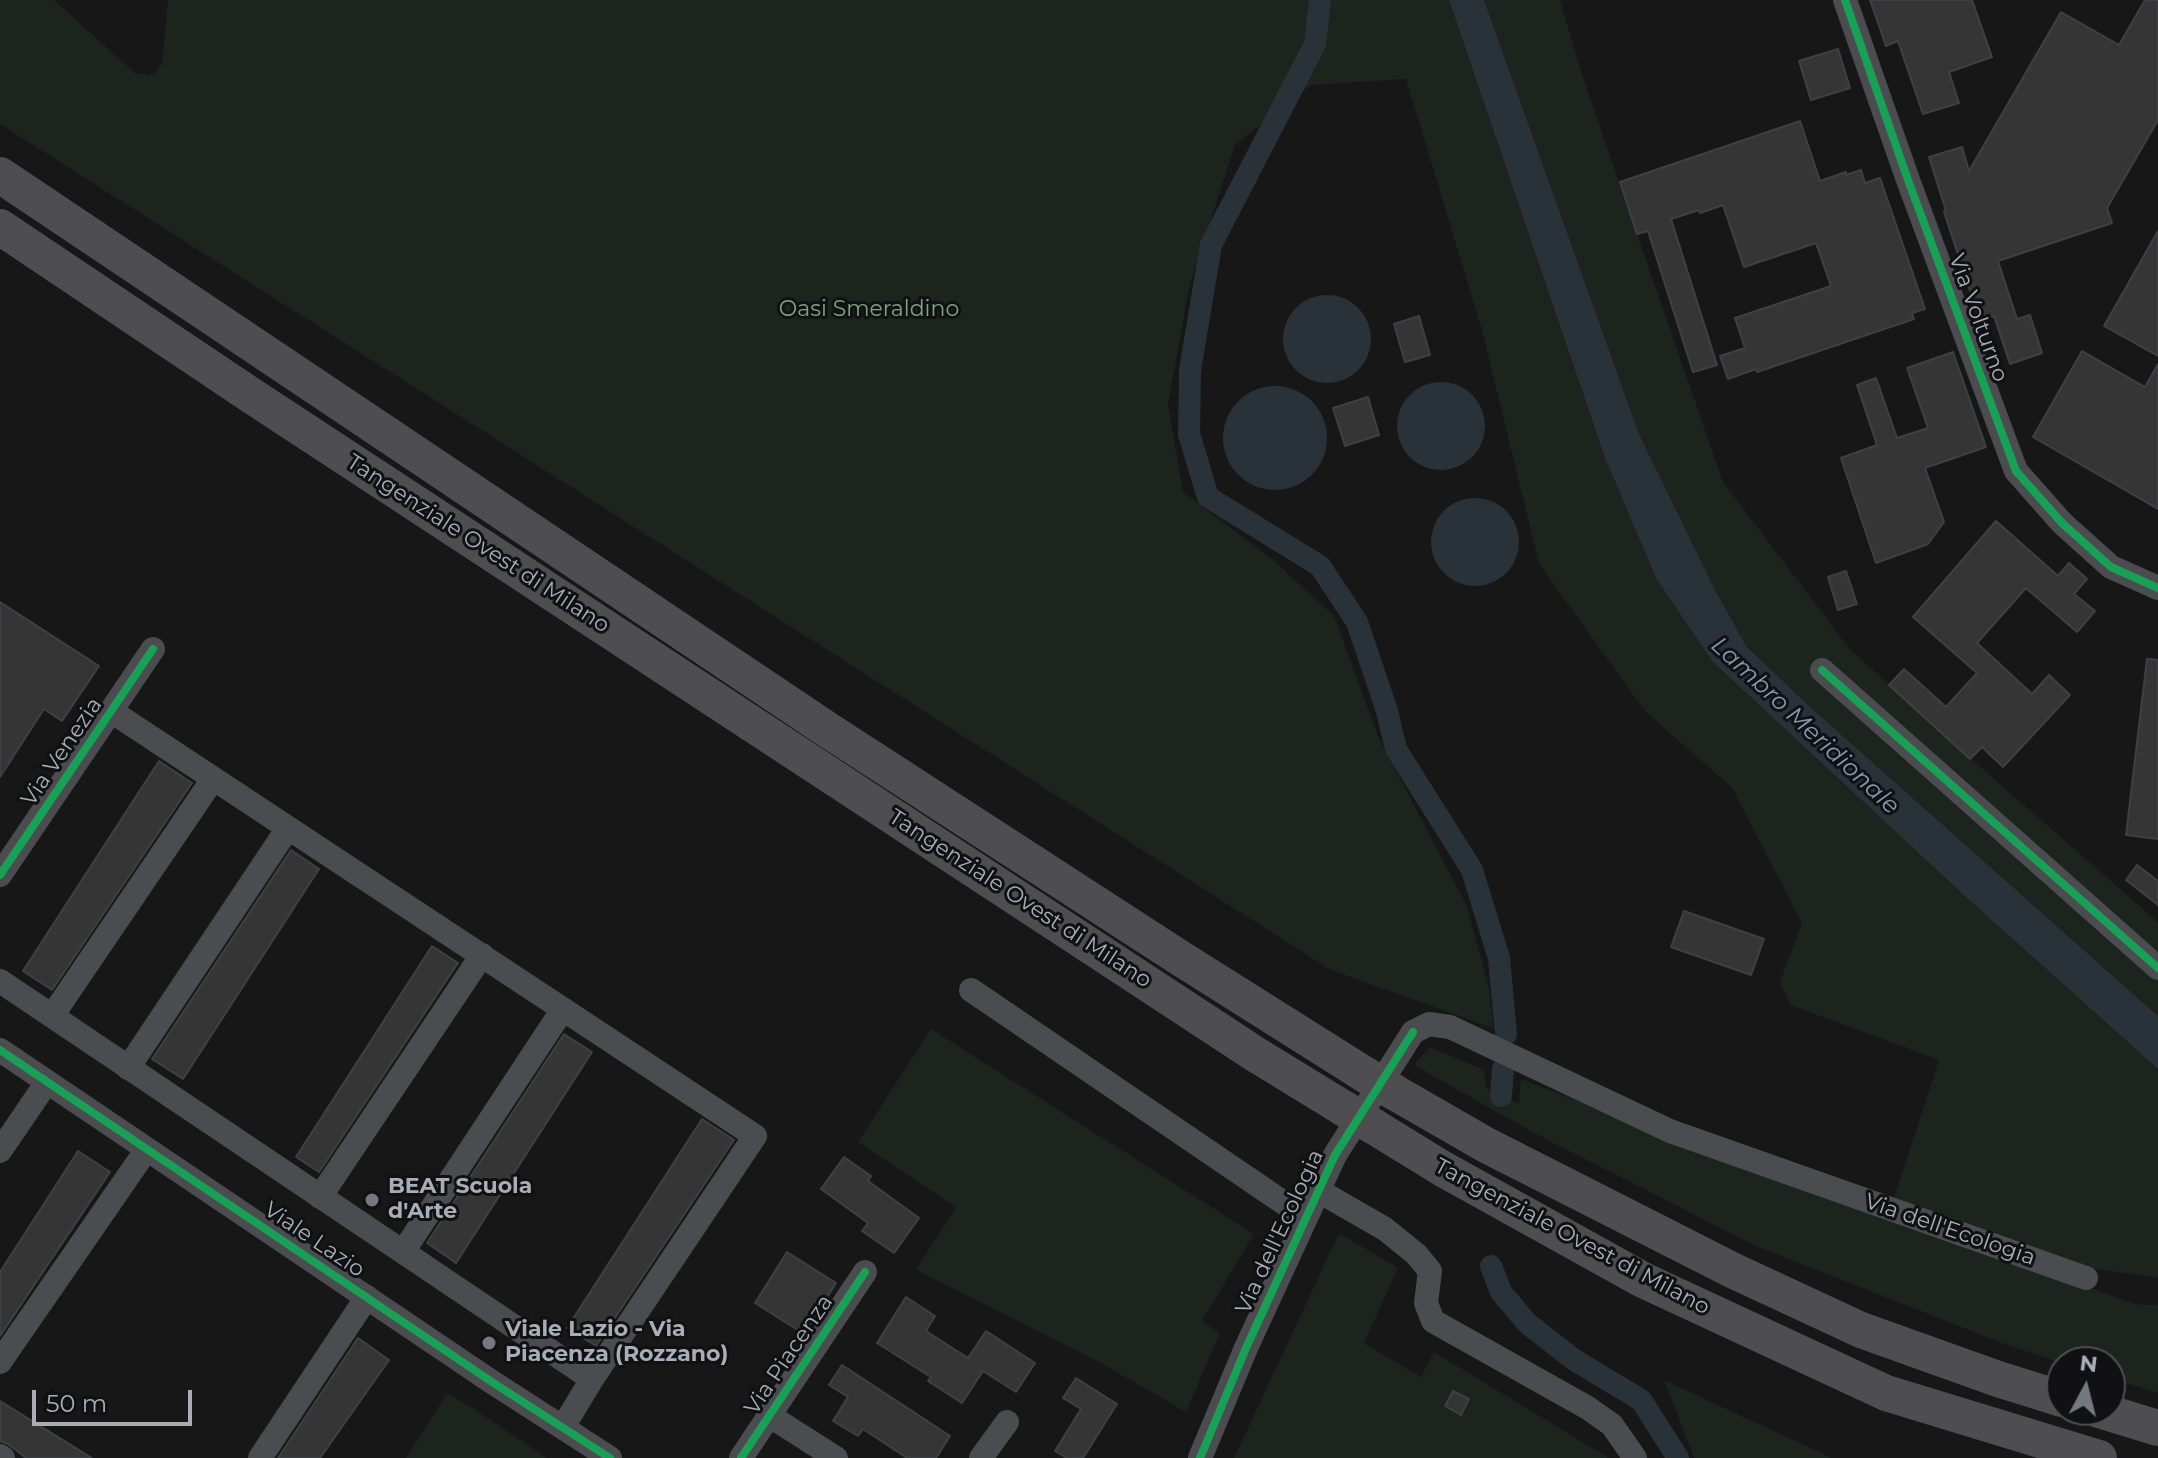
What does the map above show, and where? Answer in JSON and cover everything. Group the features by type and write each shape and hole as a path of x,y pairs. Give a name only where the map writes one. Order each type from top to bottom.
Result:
{"highway":[{"name":"Tangenziale Ovest di Milano","path":"0,175 828,730 1379,1083 1486,1145 1734,1271 1861,1330 2046,1394"},
{"name":"Tangenziale Ovest di Milano","path":"0,227 252,396 1242,1045 1443,1169 1643,1280 1886,1393 2099,1458"},
{"path":"2126,1418 2158,1428"}],"street":[{"name":"Via Volturno","path":"1845,0 2016,471 2062,523 2111,567 2158,588"},
{"name":"Via Venezia","path":"0,875 9,841 111,711 153,649"},
{"path":"1822,670 2158,968"},
{"path":"111,711 755,1136 563,1427"},
{"path":"52,1016 213,779"},
{"path":"128,1068 288,828"},
{"path":"320,1197 482,955"},
{"path":"0,981 592,1379"},
{"path":"971,990 1306,1218"},
{"path":"403,1252 563,1009"},
{"name":"Via dell'Ecologia","path":"1200,1458 1335,1155 1413,1032 1429,1024 1450,1027 1670,1131 2086,1278"},
{"name":"Viale Lazio","path":"0,1050 610,1458"},
{"path":"0,1151 47,1082"},
{"path":"0,1362 147,1149"},
{"path":"1319,1191 1385,1229 1416,1254 1430,1271 1426,1303 1433,1321 1588,1408 1612,1425 1635,1458"},
{"name":"Via Piacenza","path":"741,1458 865,1272"},
{"path":"260,1458 367,1297"},
{"path":"770,1416 836,1458"},
{"path":"981,1458 1007,1422"}],"green space":[{"name":"Oasi Smeraldino","path":"0,0 54,0 135,73 148,75 155,73 162,64 168,0 1449,0 1605,458 1657,580 1713,662 1967,898 2158,1069 2158,1278 2070,1265 1893,1201 1939,1060 1791,1005 1780,982 1802,923 1732,788 1645,711 1539,564 1482,330 1406,79 1311,85 1235,145 1189,287 1168,405 1183,492 1272,559 1334,616 1380,741 1466,904 1489,988 1493,1028 1331,970 0,124"},
{"path":"1484,0 1560,0 1580,69 1723,482 1849,648 2158,922 2158,1016 1809,706 1747,647 1716,592 1639,434"},
{"path":"931,1029 1254,1234 1202,1321 1220,1333 1186,1412 1099,1362 916,1270 956,1207 858,1142"},
{"path":"1430,1047 1484,1070 1486,1088 1519,1104 1521,1079 1717,1155 2135,1304 2158,1305 2158,1393 2126,1383 2126,1346 2046,1346 2046,1358 1999,1342 1756,1246 1536,1134 1414,1065"},
{"path":"1339,1233 1398,1268 1364,1343 1421,1377 1434,1352 1609,1458 1234,1458"},
{"path":"1664,1380 1832,1458 1694,1458"},
{"path":"447,1393 474,1409 547,1458 406,1458"}],"water":[{"name":"Lambro Meridionale","path":"1449,0 1484,0 1639,434 1716,592 1747,647 1809,706 2158,1016 2158,1069 1967,898 1713,662 1657,580 1605,458"},
{"path":"1327,295 1352,302 1364,314 1371,339 1364,364 1352,376 1327,383 1302,376 1290,364 1283,339 1290,314 1302,302"},
{"path":"1441,382 1466,389 1478,401 1485,426 1478,451 1466,463 1441,470 1416,463 1404,451 1397,426 1404,401 1416,389"},
{"path":"1275,386 1295,390 1312,401 1323,418 1327,438 1323,458 1312,475 1295,486 1275,490 1255,486 1238,475 1227,458 1223,438 1227,418 1238,401 1255,390"},
{"path":"1466,498 1484,498 1500,505 1512,517 1519,533 1519,551 1512,567 1500,579 1484,586 1466,586 1450,579 1438,567 1431,551 1431,533 1438,517 1450,505"}],"building":[{"path":"1870,0 1972,0 1992,57 1949,72 1959,103 1923,114 1898,41 1886,46"},
{"path":"2145,0 2158,0 2158,120 2107,208 2112,223 1998,261 2017,319 2030,315 2042,353 2010,364 1994,316 1980,321 1929,157 1962,147 1969,171 2061,12 2119,45"},
{"path":"1838,49 1850,88 1811,100 1799,61"},
{"path":"1800,121 1820,181 1861,170 1865,183 1880,178 1925,309 1912,313 1914,319 1728,379 1720,356 1745,348 1735,318 1831,286 1816,243 1744,267 1723,205 1700,213 1699,210 1671,219 1717,365 1693,372 1648,231 1637,234 1620,182"},
{"path":"2158,231 2158,356 2104,326"},
{"path":"1419,316 1430,355 1405,362 1394,324"},
{"path":"2082,351 2145,387 2158,364 2158,509 2033,437"},
{"path":"1953,352 1986,447 1925,468 1944,522 1928,544 1876,563 1841,458 1877,445 1857,385 1876,378 1897,438 1928,428 1907,368"},
{"path":"1368,397 1379,435 1345,446 1333,408"},
{"path":"1996,521 2058,576 2069,563 2087,579 2074,594 2095,611 2077,632 2026,588 1977,643 2032,694 2049,675 2070,695 2003,767 1982,747 1970,759 1889,685 1904,669 1946,707 1977,673 1913,617"},
{"path":"1846,571 1857,604 1838,610 1828,577"},
{"path":"0,602 99,666 62,721 44,709 0,777"},
{"path":"2147,659 2158,660 2158,839 2126,835"},
{"path":"159,761 192,783 52,990 23,971"},
{"path":"291,850 319,869 183,1079 152,1059"},
{"path":"2137,865 2158,881 2158,905 2126,880"},
{"path":"1684,911 1764,939 1751,975 1671,947"},
{"path":"432,946 458,963 319,1172 296,1157"},
{"path":"564,1034 592,1052 456,1263 427,1243"},
{"path":"702,1119 734,1140 596,1346 567,1328"},
{"path":"78,1151 110,1172 0,1336 0,1272"},
{"path":"844,1157 871,1176 868,1181 919,1218 894,1253 862,1231 868,1223 821,1189"},
{"path":"787,1252 836,1283 804,1334 755,1303"},
{"path":"906,1297 935,1316 926,1331 968,1358 986,1331 1035,1363 1016,1392 983,1371 962,1403 928,1381 931,1377 877,1343"},
{"path":"358,1338 389,1360 320,1458 278,1458"},
{"path":"842,1365 950,1436 936,1458 907,1458 863,1429 858,1436 833,1421 848,1397 829,1385"},
{"path":"1076,1378 1117,1404 1083,1458 1067,1458 1055,1451 1081,1409 1063,1398"},
{"path":"1453,1391 1469,1399 1461,1415 1445,1406"},
{"path":"0,1401 92,1458 26,1458 0,1441"}],"waterway":[{"path":"1320,0 1315,44 1211,245 1190,370 1189,434 1208,497 1320,566 1357,622 1387,711 1396,749 1472,870 1499,958 1506,1034"},
{"path":"1501,1096 1503,1069"},
{"path":"1491,1266 1501,1292 1527,1323 1573,1359 1641,1400 1678,1458"}],"cycle path":[{"path":"1845,0 2016,471 2062,523 2111,567 2158,588"},
{"path":"0,875 153,649"},
{"path":"1822,670 2158,968"},
{"path":"1200,1458 1246,1348 1335,1155 1413,1032"},
{"path":"0,1050 492,1382 610,1458"},
{"path":"741,1458 865,1272"}],"place":[{"name":"BEAT Scuola d'Arte","path":"372,1200"},
{"name":"Viale Lazio - Via Piacenza (Rozzano)","path":"489,1343"}]}
